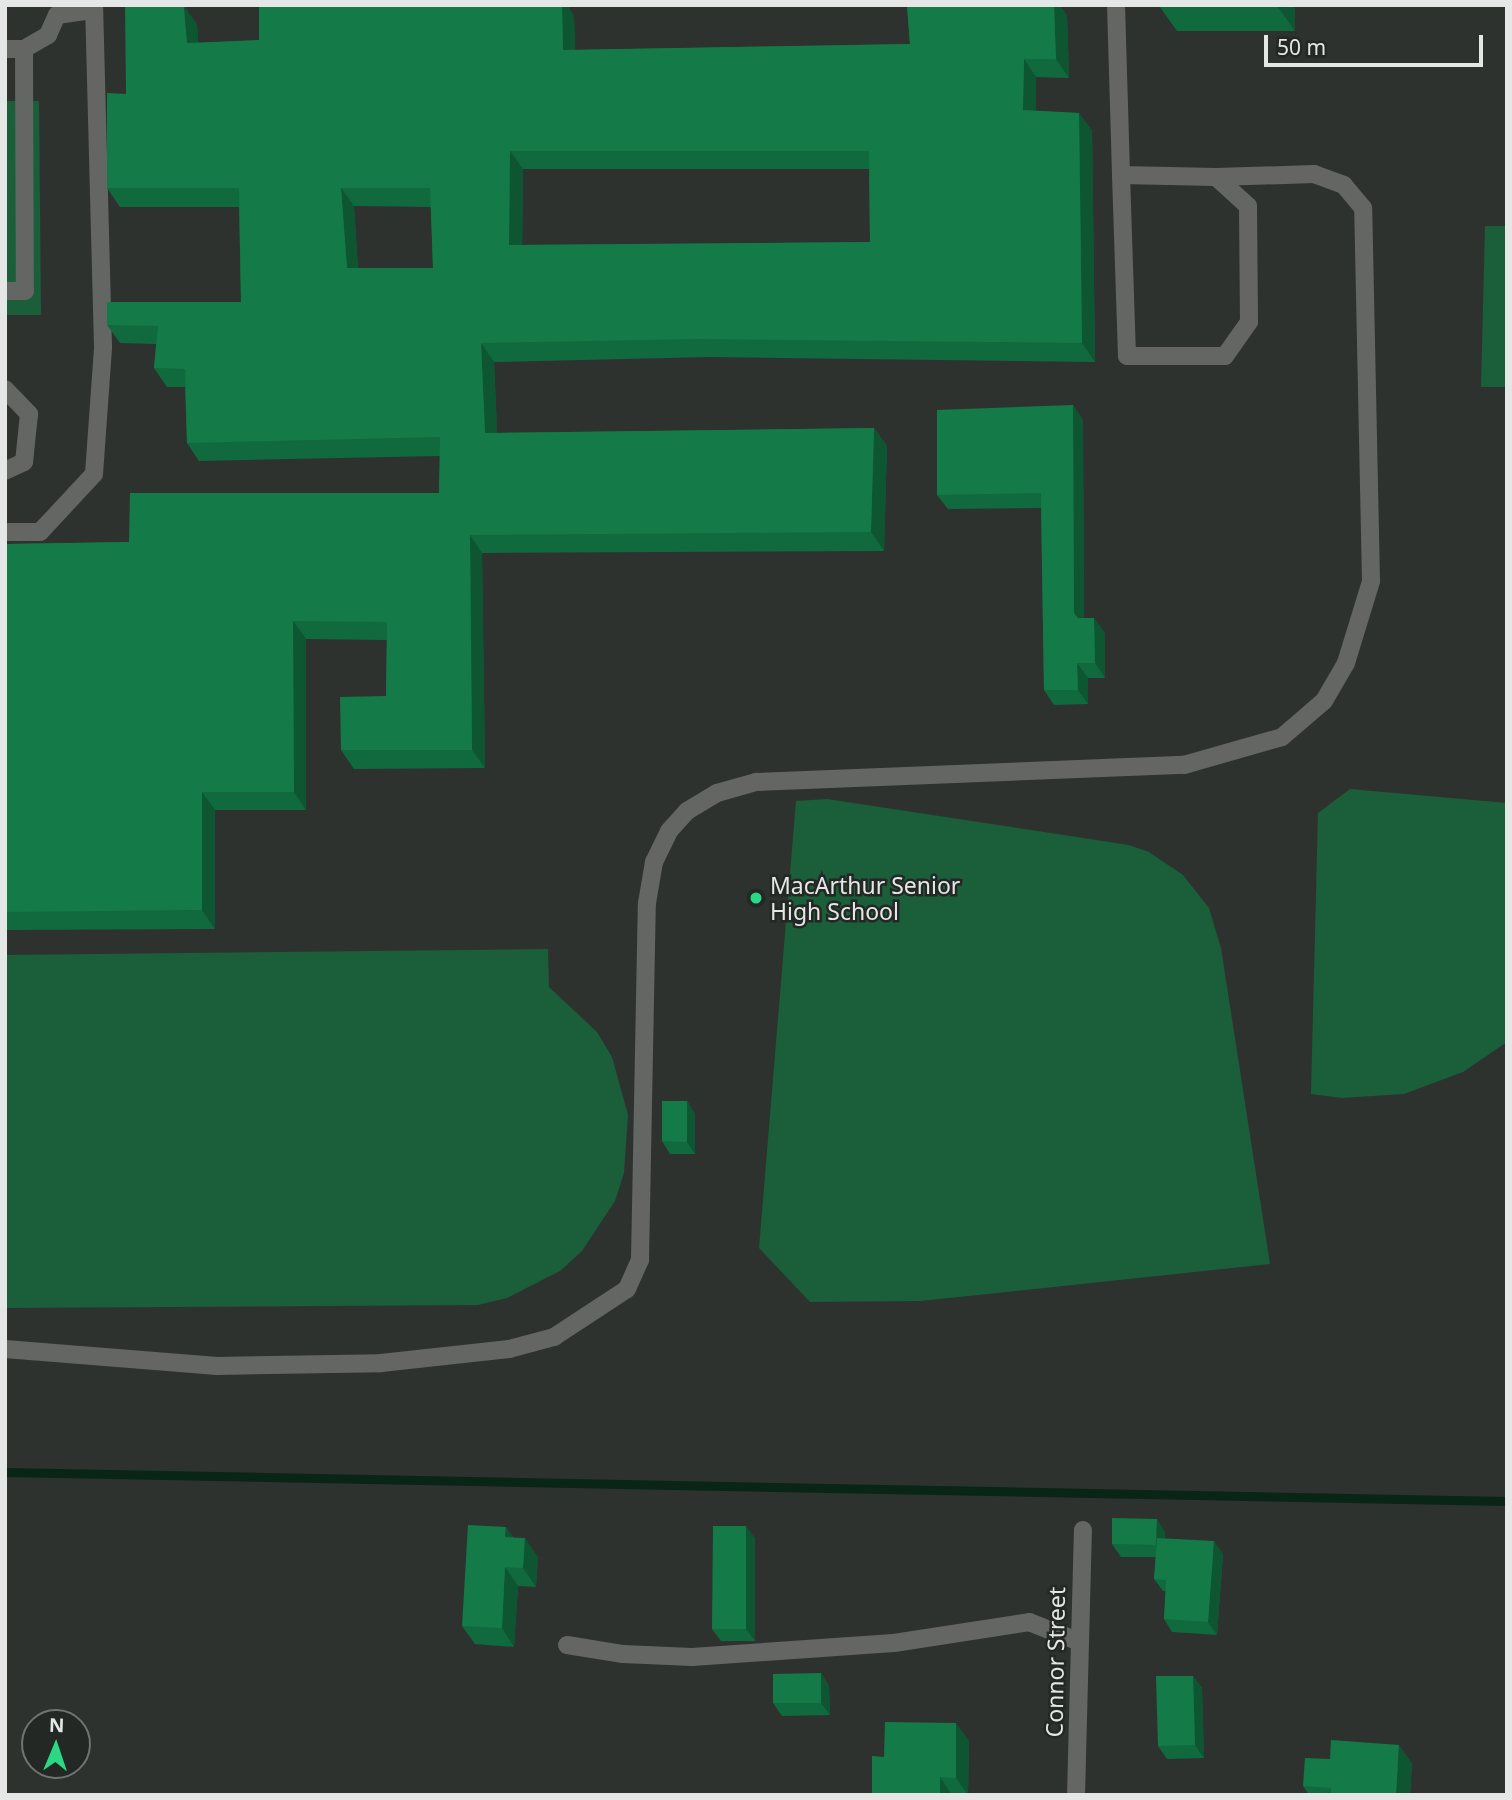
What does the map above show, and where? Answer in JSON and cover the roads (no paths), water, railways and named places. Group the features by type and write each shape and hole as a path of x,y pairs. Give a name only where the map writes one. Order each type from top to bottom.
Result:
{"street":[{"path":"1116,5 1126,356 1225,356 1250,322 1248,206 1216,177"},
{"path":"5,49 24,49 48,35 57,10 94,8 103,347 94,474 40,531 5,532"},
{"path":"5,291 25,291 24,49"},
{"path":"5,1349 217,1366 367,1363 509,1349 554,1337 627,1289 640,1259 648,903 654,862 669,831 687,811 717,793 756,782 1184,765 1282,737 1324,701 1346,663 1371,581 1363,208 1344,185 1314,174 1216,177 1121,175"},
{"path":"5,389 29,414 24,462 5,471"},
{"name":"Connor Street","path":"1076,1795 1083,1530"},
{"path":"567,1645 623,1654 703,1657 894,1643 1030,1622 1080,1642"}],"waterway":[{"path":"5,1472 1507,1501"}],"place":[{"name":"MacArthur Senior High School","path":"756,898"}]}
